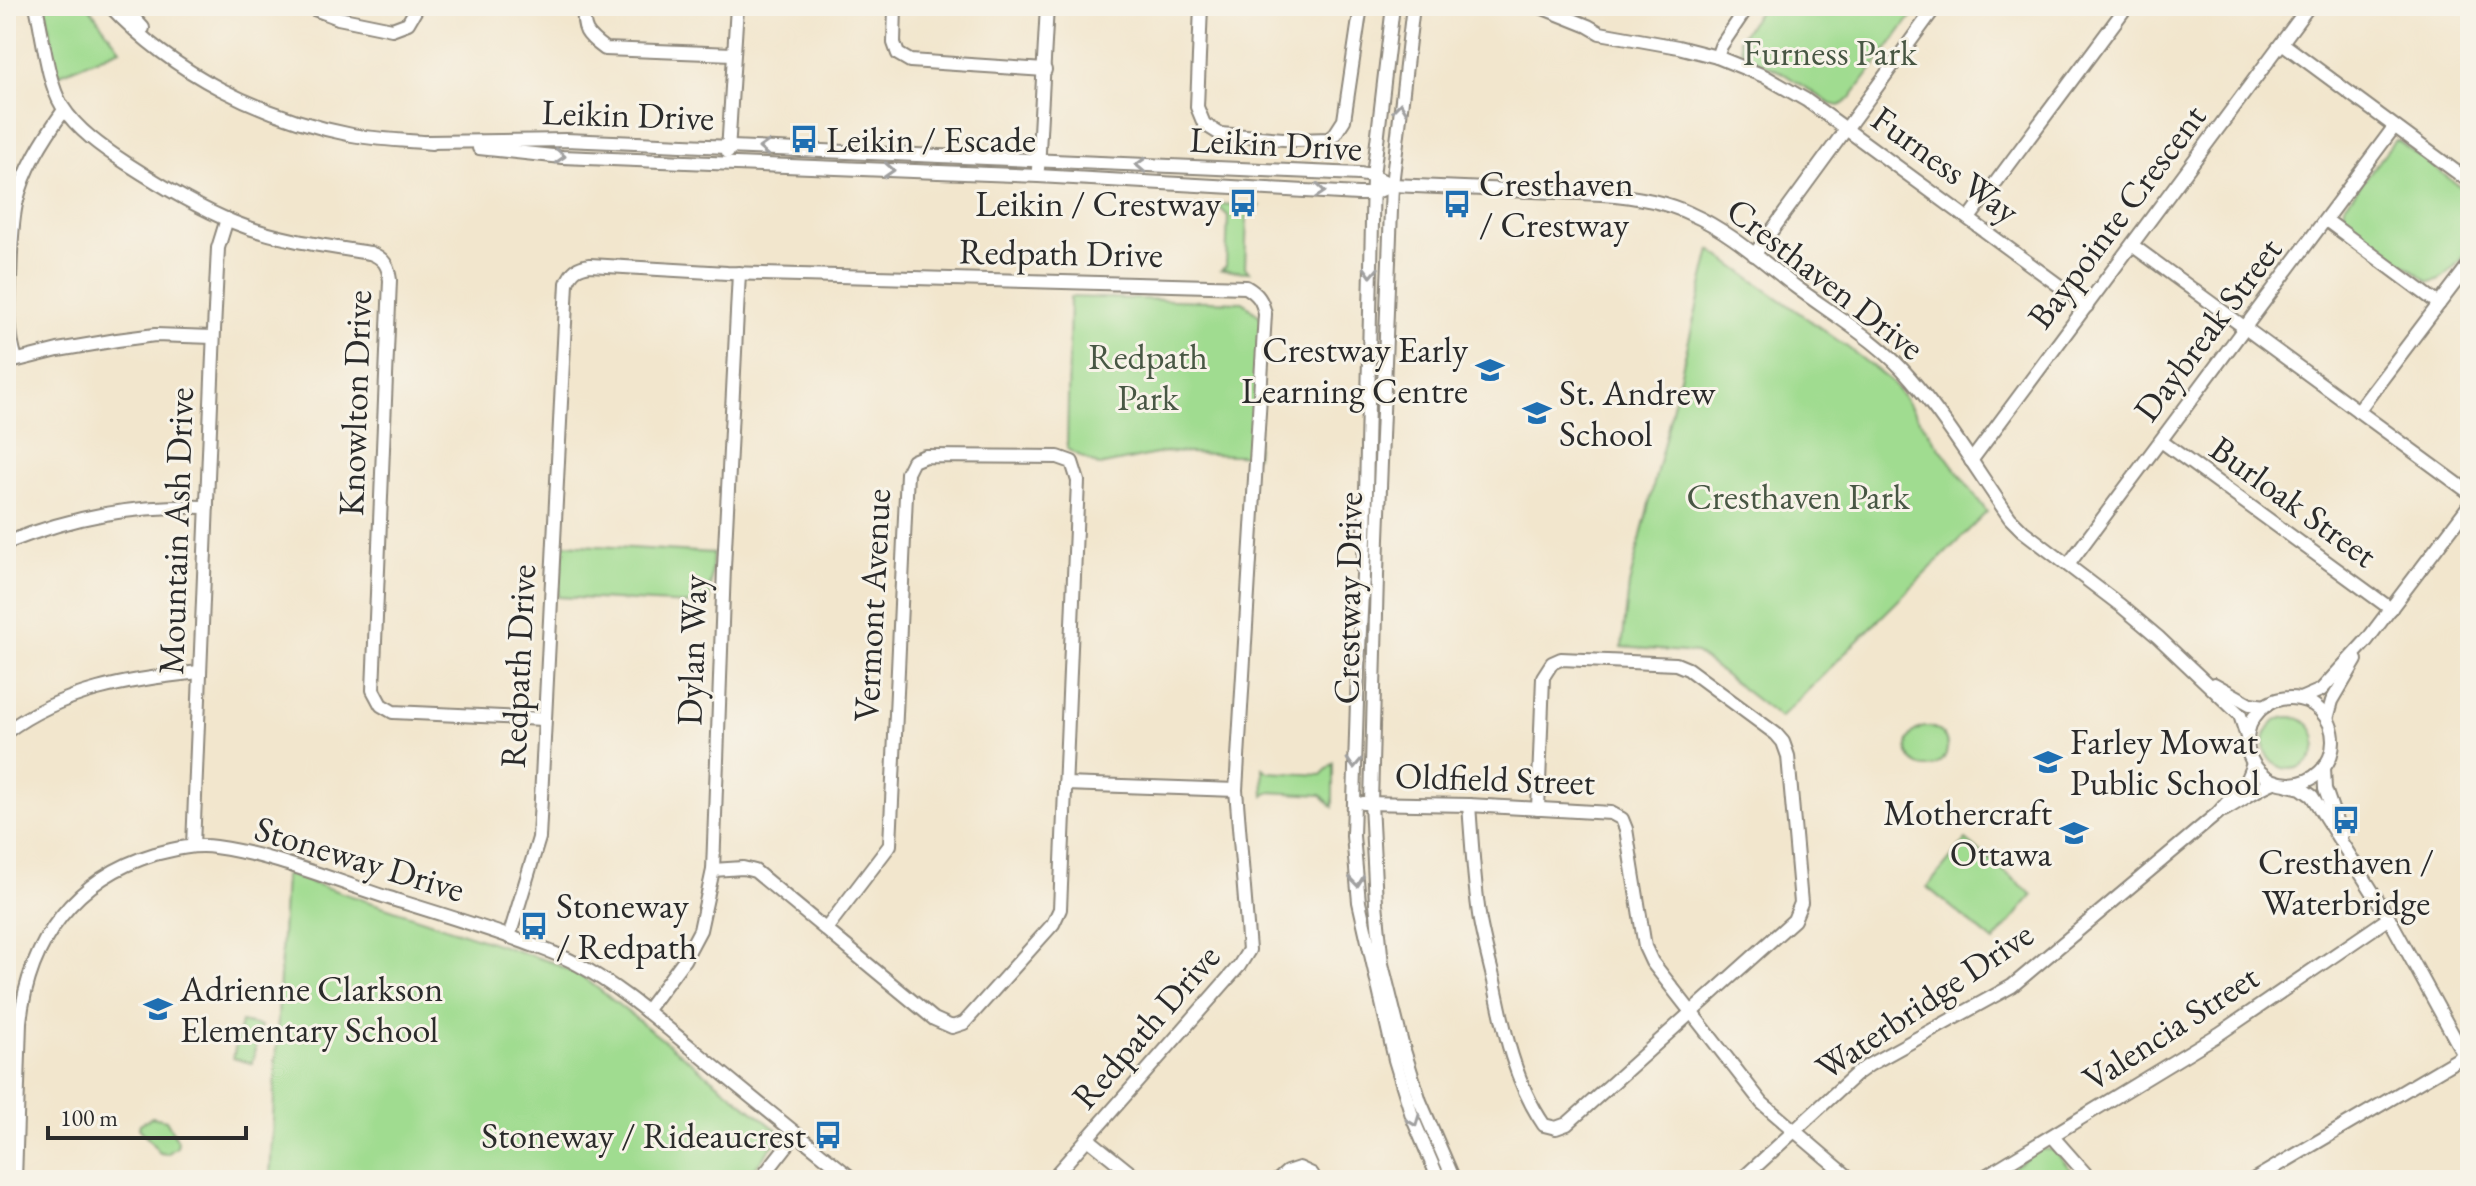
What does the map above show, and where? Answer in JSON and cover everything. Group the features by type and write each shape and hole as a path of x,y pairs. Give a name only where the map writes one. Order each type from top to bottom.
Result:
{"street":[{"name":"Knowlton Drive","path":"36,6 51,77 64,110 116,156 171,190 227,219 281,237 370,253 388,266 390,280 372,682 376,699 385,710 393,712 544,719"},
{"name":"Leikin Drive","path":"110,6 135,31 173,59 231,95 283,117 353,135 562,157 1038,176 1372,194 1392,185"},
{"name":"Leikin Drive","path":"123,6 173,59"},
{"path":"306,6 338,18 392,29 408,23 418,6"},
{"path":"584,6 583,26 592,39 605,49 733,54"},
{"path":"727,163 737,6"},
{"path":"895,6 894,43 898,54 910,61 1045,70"},
{"path":"1038,176 1047,6"},
{"path":"1201,6 1197,107 1204,124 1220,134 1296,140 1329,139 1344,120 1361,6"},
{"name":"Crestway Drive","path":"1393,6 1372,194 1365,539 1353,803 1359,902 1384,1013 1413,1119 1439,1180"},
{"name":"Crestway Drive","path":"1413,6 1392,185 1378,525 1371,803 1382,964 1420,1101 1454,1180"},
{"name":"Furness Way","path":"1538,6 1600,33 1717,57 1764,76 1806,100 1970,217 2087,306"},
{"path":"1717,57 1748,6"},
{"path":"1754,255 1936,6"},
{"path":"1970,217 2127,6"},
{"name":"Baypointe Crescent","path":"1971,461 2309,6"},
{"path":"2282,43 2470,182"},
{"path":"64,110 41,144 17,201 13,222 8,322 11,361 73,347 155,335 213,337"},
{"name":"Daybreak Street","path":"2068,565 2394,127"},
{"name":"Leikin Drive","path":"427,142 566,140 729,146 1373,176 1392,185"},
{"name":"Cresthaven Drive","path":"1392,185 1630,196 1691,214 1754,255 1885,354 1934,406 2010,518 2158,637 2240,715 2247,737"},
{"name":"Mountain Ash Drive","path":"193,846 213,337 218,248 227,219"},
{"path":"2326,220 2439,304"},
{"path":"2132,245 2470,493"},
{"path":"2358,411 2470,263"},
{"name":"Redpath Drive","path":"509,937 539,838 567,283 571,272 579,266 590,265 739,273 1246,287 1256,292 1265,314 1236,790 1249,950 1239,966 1051,1180"},
{"name":"Dylan Way","path":"646,1011 684,960 700,930 713,870 739,273"},
{"name":"Burloak Street","path":"2161,441 2391,609"},
{"name":"Vermont Avenue","path":"826,929 890,845 907,473 913,461 925,456 1058,457 1072,462 1078,481 1065,784"},
{"path":"2300,699 2321,690 2367,640 2470,504"},
{"path":"6,543 42,528 133,508 207,507"},
{"path":"2327,719 2332,701 2367,640"},
{"path":"1469,805 1480,923 1508,1043 1523,1087 1544,1125 1556,1128 1567,1124 1794,920 1801,903 1788,756 1783,742 1688,669 1676,664 1561,659 1552,663 1543,677 1538,809"},
{"path":"6,732 49,706 79,694 144,677 199,672"},
{"name":"Cresthaven Drive","path":"2197,675 2250,704 2266,706"},
{"path":"2253,1180 2468,1058 2389,918 2312,796 2301,788 2281,783 2262,775 2253,764 2247,737 2251,723 2266,706 2286,698 2300,699 2314,705 2327,719 2334,742 2331,756 2314,778 2302,783 2281,783"},
{"path":"2470,744 2467,757 2470,764"},
{"name":"Waterbridge Drive","path":"1741,1180 1869,1065 2012,986 2218,813 2246,781 2253,764"},
{"path":"2324,768 2325,789 2347,853"},
{"name":"Waterbridge Drive","path":"2218,813 2281,783"},
{"path":"713,870 743,868 755,871 934,1019 952,1027 964,1023 1053,924 1060,909 1065,784 1236,790"},
{"name":"Oldfield Street","path":"1353,803 1469,805 1611,813 1622,819 1645,947 1652,962 1762,1103 1852,1180"},
{"name":"Stoneway Drive","path":"15,1180 21,1010 29,974 39,951 62,913 98,881 138,859 193,846 212,846 256,856 509,937 577,964 646,1011 854,1180"},
{"name":"Valencia Street","path":"1979,1180 2219,1034 2389,918"},
{"path":"760,1180 796,1134"},
{"path":"2053,1137 2091,1180"},
{"path":"1087,1138 1139,1180"},
{"path":"1278,1180 1287,1172 1299,1168 1312,1174 1315,1180"}],"green space":[{"path":"45,6 88,6 120,49 58,75"},
{"name":"Furness Park","path":"1763,6 1919,6 1850,99 1840,106 1831,104 1781,72 1745,55 1739,39"},
{"path":"2394,141 2399,141 2470,194 2469,245 2452,269 2435,281 2429,282 2347,221 2344,214 2345,205"},
{"path":"1216,204 1260,206 1247,217 1245,267 1249,272 1221,270 1226,266 1228,216"},
{"name":"Cresthaven Park","path":"1711,250 1891,381 1987,512 1780,718 1696,653 1622,647 1629,585"},
{"name":"Redpath Park","path":"1070,297 1243,302 1263,319 1256,456 1166,452 1099,466 1067,449"},
{"path":"564,544 713,553 709,605 558,597"},
{"path":"2290,717 2309,724 2316,743 2309,762 2290,769 2271,762 2264,743 2271,724"},
{"path":"1927,727 1941,733 1947,747 1941,761 1927,767 1913,761 1907,747 1913,733"},
{"path":"1333,763 1333,807 1321,795 1268,792 1264,796 1263,768 1268,772 1321,775"},
{"path":"1966,840 2033,895 1994,942 1927,887"},
{"path":"285,874 554,963 587,980 782,1134 746,1180 270,1180"},
{"path":"241,1022 261,1026 252,1063 233,1058"},
{"path":"152,1117 166,1120 178,1141 177,1147 167,1154 160,1153 139,1128 140,1124"},
{"path":"2039,1149 2054,1150 2080,1180 1995,1180"}],"place":[{"name":"Leikin / Escade","path":"804,139"},
{"name":"Leikin / Crestway","path":"1243,203"},
{"name":"Cresthaven / Crestway","path":"1457,204"},
{"name":"Crestway Early Learning Centre","path":"1490,370"},
{"name":"St. Andrew School","path":"1537,413"},
{"name":"Farley Mowat Public School","path":"2048,762"},
{"name":"Cresthaven / Waterbridge","path":"2346,820"},
{"name":"Mothercraft Ottawa","path":"2074,833"},
{"name":"Stoneway / Redpath","path":"534,926"},
{"name":"Adrienne Clarkson Elementary School","path":"158,1009"},
{"name":"Stoneway / Rideaucrest","path":"828,1135"}]}
